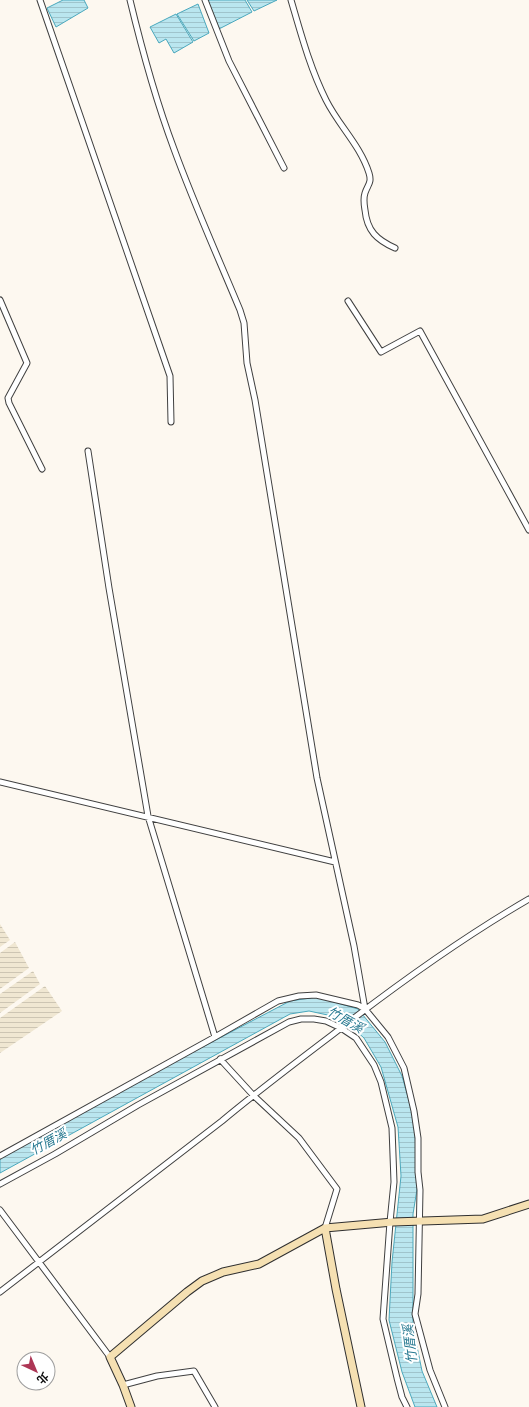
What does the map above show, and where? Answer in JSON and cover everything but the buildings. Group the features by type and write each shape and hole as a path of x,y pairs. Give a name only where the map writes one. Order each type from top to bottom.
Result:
{"street":[{"path":"40,0 170,376 171,422"},
{"path":"130,0 149,71 174,149 244,323 247,363 255,400 317,778 354,946 366,1009"},
{"path":"205,0 229,61 284,168"},
{"path":"291,0 311,65 326,99 337,120 351,136 369,174 371,183 365,192 363,200 366,220 372,233 383,243 395,248"},
{"path":"0,300 27,363 8,398 9,403 42,469"},
{"path":"348,301 381,352 420,331 529,530"},
{"path":"88,451 109,588 148,816 216,1037"},
{"path":"0,782 148,816 335,862"},
{"path":"0,1292 222,1122 253,1095 366,1009 428,963 529,899"},
{"path":"0,1156 216,1037 278,1001 299,996 316,995 358,1005 366,1009 388,1037 404,1068 414,1111 418,1138 418,1172 420,1190 418,1294 415,1314 430,1370 445,1407"},
{"path":"0,1184 55,1154 138,1104 294,1020 320,1020 341,1028 356,1038 374,1066 381,1082 392,1128 394,1182 383,1320 402,1397 407,1407"},
{"path":"220,1059 253,1095 298,1138 338,1188 325,1228 336,1289 361,1407"},
{"path":"110,1356 202,1281 223,1272 259,1264 325,1228 392,1222 483,1219 529,1204"},
{"path":"0,1210 110,1356 131,1407"},
{"path":"123,1385 157,1376 194,1371 215,1407"}],"shaded area":[{"path":"0,924 10,940 0,947"},
{"path":"15,942 29,968 0,989 0,953"},
{"path":"33,971 40,984 0,1013 0,994"},
{"path":"45,986 62,1011 0,1053 0,1018"}],"water":[{"path":"63,0 84,0 88,8 56,27 47,8"},
{"path":"210,0 245,0 252,12 217,30 205,2"},
{"path":"247,0 277,0 254,11"},
{"path":"198,4 209,33 194,41 177,14"},
{"path":"176,14 193,42 174,53 166,39 159,43 150,27"},
{"name":"竹厝溪","path":"317,997 358,1009 385,1042 402,1076 414,1118 418,1183 413,1214 413,1327 422,1371 437,1407 415,1407 402,1372 389,1320 392,1262 401,1176 398,1127 381,1067 364,1038 337,1017 309,1011 290,1014 0,1173 0,1156 130,1085 290,1001"}]}
